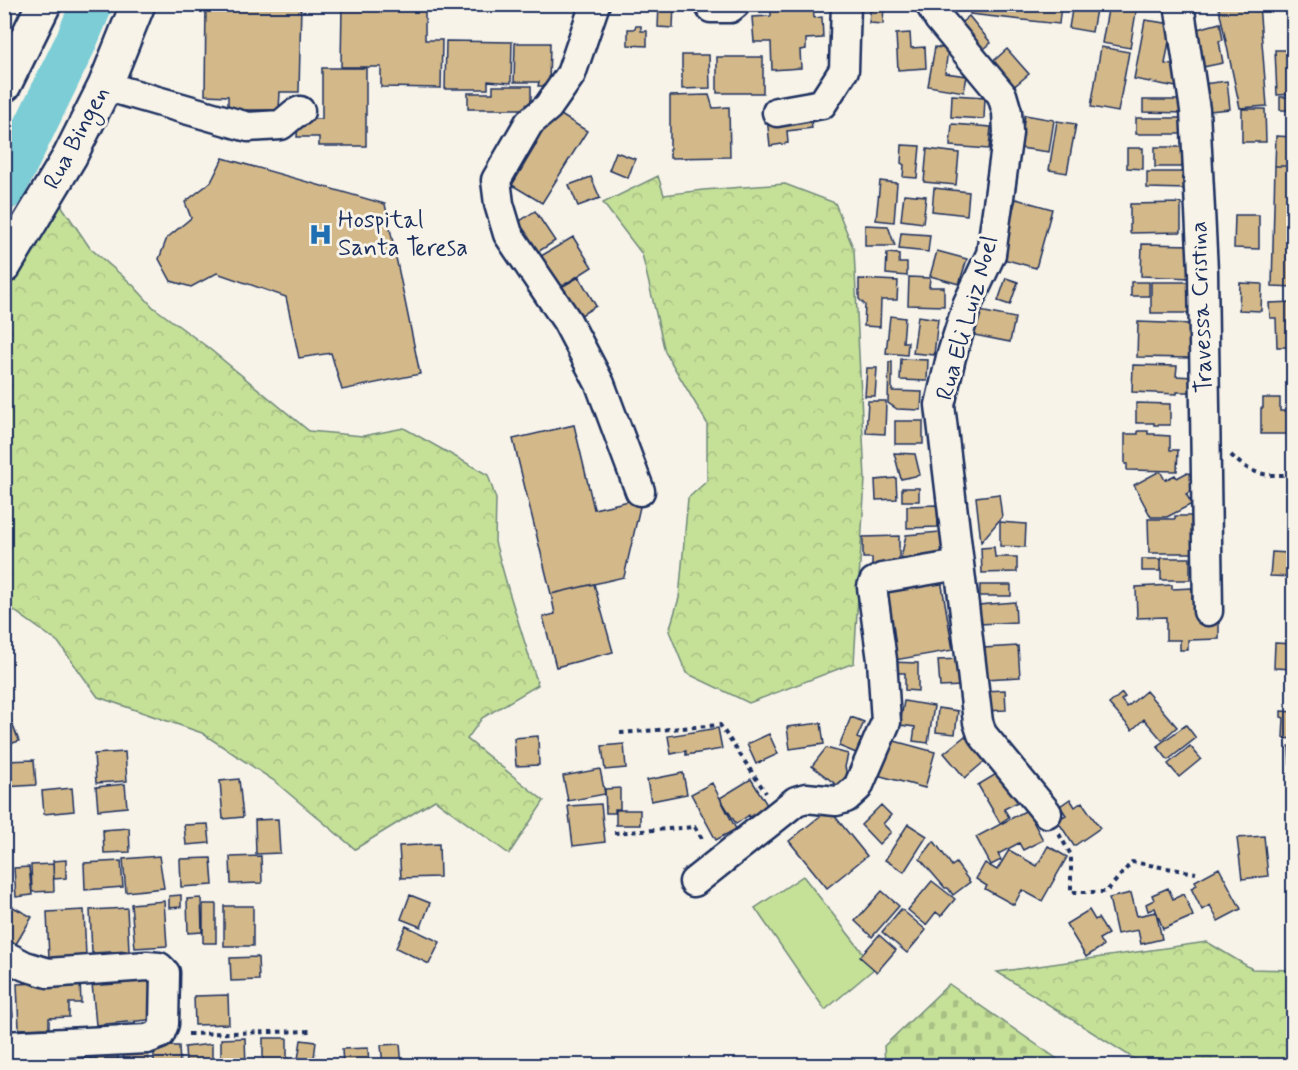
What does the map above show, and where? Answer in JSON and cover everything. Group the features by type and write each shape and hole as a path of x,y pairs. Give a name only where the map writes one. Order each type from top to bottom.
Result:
{"main road":[{"path":"4,85 44,4"},
{"name":"Rua Bingen","path":"4,266 70,156 105,86 138,4"}],"street":[{"path":"595,4 571,75 548,107 530,123 496,180 499,204 508,234 567,321 600,384 640,491"},
{"path":"777,112 822,104 844,70 846,4"},
{"name":"Rua Eli Luiz Noel","path":"930,4 939,20 1002,95 1007,112 1008,133 991,255 968,303 951,357 940,405 978,722 982,734 1047,813"},
{"name":"Travessa Cristina","path":"1179,4 1195,110 1203,271 1208,611"},
{"path":"105,86 248,127 281,125 300,111"},
{"path":"694,882 796,801 806,798 836,801 846,798 858,787 886,722 882,660 872,587 874,582 882,578 959,565"},
{"path":"4,955 25,966 48,973 147,966 159,967 165,973 164,1024 160,1034 147,1039 4,1046"}],"path":[{"path":"1205,429 1239,462 1257,473 1293,474"},
{"path":"620,733 720,725 780,814"},
{"path":"1047,813 1071,855 1071,892 1106,892 1132,862 1196,873"},
{"path":"614,833 694,827 717,863"},
{"path":"160,1034 312,1031"}],"green space":[{"path":"658,176 664,195 785,184 835,203 854,250 865,479 854,663 749,703 686,673 669,631 679,598 688,498 707,481 707,423 665,352 642,254 603,203"},
{"path":"61,205 90,248 133,285 153,307 206,346 309,431 363,436 404,428 488,475 496,499 495,542 538,685 482,718 467,739 544,801 509,854 435,800 355,849 273,780 202,733 98,697 58,642 5,604 5,292"},
{"path":"803,876 875,968 825,1010 755,908"},
{"path":"1207,942 1252,969 1293,970 1293,1065 1144,1065 997,972"},
{"path":"949,984 1066,1065 885,1065 884,1046"}],"building":[{"path":"206,4 301,4 299,92 280,92 279,110 228,110 228,96 205,95"},
{"path":"342,4 425,4 425,40 442,40 441,88 381,87 381,67 341,67"},
{"path":"447,4 569,4 569,10 447,10"},
{"path":"659,4 674,4 673,28 658,27"},
{"path":"771,4 813,4 814,18 822,17 823,38 806,39 806,49 800,50 801,68 772,70 771,42 754,42 752,17 771,16"},
{"path":"871,4 884,4 883,24 869,23"},
{"path":"971,4 1061,4 1059,24 970,14"},
{"path":"1073,4 1097,4 1092,32 1069,28"},
{"path":"1109,4 1137,6 1130,48 1102,43"},
{"path":"1218,4 1259,4 1267,106 1240,108"},
{"path":"969,16 991,43 977,55 954,29"},
{"path":"1145,20 1172,24 1165,64 1184,67 1187,89 1134,79"},
{"path":"1220,23 1223,40 1219,41 1223,63 1198,68 1190,31"},
{"path":"636,26 641,26 641,31 647,31 647,46 628,45 628,29 634,29"},
{"path":"910,33 911,48 925,47 926,68 898,70 896,34"},
{"path":"446,41 512,42 511,83 488,81 488,89 445,89"},
{"path":"515,43 550,43 549,86 538,86 539,82 514,82"},
{"path":"935,47 948,49 945,73 967,76 964,92 928,86"},
{"path":"1101,47 1129,52 1118,112 1091,107"},
{"path":"1007,49 1029,74 1011,89 989,65"},
{"path":"1275,50 1294,50 1294,94 1277,95"},
{"path":"682,55 709,55 710,88 682,89"},
{"path":"717,57 763,57 763,93 717,93"},
{"path":"322,68 366,68 366,146 319,146 319,137 297,137 298,119 322,119"},
{"path":"1227,81 1230,109 1198,112 1195,85"},
{"path":"493,86 531,86 531,109 468,109 468,93 493,93"},
{"path":"709,95 713,108 729,107 730,157 670,158 670,96"},
{"path":"952,95 985,97 984,119 951,117"},
{"path":"1280,97 1294,97 1294,115 1289,115 1289,110 1280,110"},
{"path":"1143,100 1186,100 1186,113 1143,112"},
{"path":"548,107 587,131 542,203 512,185 537,143 529,138"},
{"path":"1242,109 1265,109 1266,142 1242,142"},
{"path":"810,113 812,128 787,131 788,143 770,146 767,118"},
{"path":"1025,115 1054,120 1049,152 1020,148"},
{"path":"1136,118 1185,118 1185,134 1136,134"},
{"path":"1057,121 1076,124 1067,173 1049,170"},
{"path":"952,124 991,127 989,149 950,146"},
{"path":"1276,136 1294,137 1294,166 1275,166"},
{"path":"902,145 920,146 917,178 903,177"},
{"path":"1155,147 1182,147 1182,167 1155,167"},
{"path":"1127,148 1143,148 1143,169 1127,168"},
{"path":"927,149 959,153 956,185 924,182"},
{"path":"616,152 635,159 628,178 609,170"},
{"path":"223,158 385,204 420,374 342,390 331,353 299,358 286,297 217,273 191,287 171,281 159,259 167,238 191,218 185,202 211,182"},
{"path":"1275,166 1294,166 1294,287 1272,286"},
{"path":"1147,172 1187,172 1187,189 1147,188"},
{"path":"591,177 600,198 578,206 569,185"},
{"path":"880,181 897,183 894,222 876,220"},
{"path":"934,188 969,192 967,215 932,211"},
{"path":"904,194 926,196 923,223 901,220"},
{"path":"1016,199 1052,209 1036,268 1000,258"},
{"path":"1181,203 1181,232 1130,233 1130,204"},
{"path":"535,211 555,241 533,255 514,225"},
{"path":"1235,215 1259,215 1259,249 1234,248"},
{"path":"865,225 888,226 895,246 865,246"},
{"path":"901,233 930,235 928,252 899,249"},
{"path":"573,237 592,267 556,290 536,259"},
{"path":"1142,244 1193,245 1192,278 1141,276"},
{"path":"937,251 967,259 959,284 930,276"},
{"path":"887,253 899,254 899,263 907,263 907,276 886,274"},
{"path":"579,277 596,306 573,320 556,290"},
{"path":"909,277 930,278 929,287 944,287 944,306 908,305"},
{"path":"1006,278 1018,282 1010,305 998,301"},
{"path":"859,279 898,281 897,300 881,300 880,327 864,326 865,305 859,299"},
{"path":"1131,282 1149,282 1149,296 1131,296"},
{"path":"1151,282 1191,282 1190,313 1151,313"},
{"path":"1240,283 1262,284 1261,311 1239,310"},
{"path":"1294,302 1294,383 1290,383 1289,347 1277,347 1276,318 1270,318 1269,303"},
{"path":"975,310 1015,318 1010,342 969,334"},
{"path":"890,316 905,318 903,342 908,342 907,355 886,353"},
{"path":"918,316 938,319 934,355 913,353"},
{"path":"1138,322 1191,324 1190,358 1137,357"},
{"path":"901,359 928,360 927,381 900,380"},
{"path":"889,362 892,362 892,391 922,392 921,410 897,409 888,403"},
{"path":"1133,365 1177,366 1176,376 1193,377 1193,392 1177,392 1177,394 1132,392"},
{"path":"867,368 877,368 875,396 865,396"},
{"path":"1263,398 1280,398 1280,411 1294,411 1294,434 1261,434"},
{"path":"868,401 886,401 885,434 866,433"},
{"path":"1136,403 1170,404 1170,425 1136,423"},
{"path":"895,421 923,421 923,444 895,444"},
{"path":"574,425 594,509 642,498 624,577 551,594 513,439"},
{"path":"1138,431 1170,436 1170,450 1178,450 1177,471 1127,470 1125,434 1138,434"},
{"path":"894,453 915,454 920,475 901,479"},
{"path":"1160,471 1165,480 1175,475 1177,478 1186,473 1194,474 1195,489 1186,494 1192,504 1167,517 1151,517 1134,485"},
{"path":"896,478 897,499 876,500 875,480"},
{"path":"902,488 919,488 919,501 902,501"},
{"path":"999,494 1002,517 981,542 976,497"},
{"path":"937,505 938,527 907,528 907,506"},
{"path":"1175,516 1192,516 1193,553 1149,553 1148,519 1175,519"},
{"path":"1000,522 1026,524 1025,547 1000,546"},
{"path":"940,532 943,559 909,563 909,557 901,558 906,535"},
{"path":"899,536 899,566 872,566 872,558 863,558 863,537"},
{"path":"994,547 995,557 1017,557 1017,572 982,573 981,548"},
{"path":"1272,552 1288,553 1288,557 1294,558 1294,577 1270,576"},
{"path":"1161,558 1190,558 1190,580 1161,580"},
{"path":"1142,559 1160,559 1160,571 1142,571"},
{"path":"940,574 953,650 895,660 882,584"},
{"path":"594,584 613,652 556,667 543,617 555,614 551,594"},
{"path":"980,585 1011,585 1011,596 980,596"},
{"path":"1172,585 1172,589 1192,588 1192,600 1198,600 1219,613 1219,639 1188,640 1188,650 1180,650 1180,640 1166,640 1166,617 1137,618 1136,587"},
{"path":"1015,602 1016,622 980,624 978,605"},
{"path":"1275,643 1294,644 1294,669 1274,668"},
{"path":"1018,646 1020,677 985,679 983,648"},
{"path":"959,659 961,686 940,687 938,660"},
{"path":"889,662 918,663 918,691 905,690 905,673 889,673"},
{"path":"1005,690 1006,710 984,711 984,691"},
{"path":"1146,691 1177,727 1162,740 1144,719 1132,730 1109,704 1122,693 1125,697 1121,700 1127,707"},
{"path":"904,701 934,706 928,743 913,741 915,727 900,725"},
{"path":"4,703 19,741 4,746"},
{"path":"938,708 958,711 955,734 936,732"},
{"path":"1281,711 1294,712 1294,739 1283,738 1284,718 1281,717"},
{"path":"851,717 864,722 857,738 867,742 861,755 839,746"},
{"path":"821,723 824,744 790,749 787,727"},
{"path":"1186,725 1196,738 1168,760 1157,746"},
{"path":"718,728 722,749 686,755 686,751 671,754 668,736"},
{"path":"769,734 778,754 756,764 747,744"},
{"path":"538,736 539,765 516,766 514,738"},
{"path":"965,736 986,760 965,778 944,753"},
{"path":"887,739 935,752 925,788 877,775"},
{"path":"624,744 626,768 605,770 602,746"},
{"path":"1190,746 1201,759 1179,777 1168,764"},
{"path":"1289,746 1294,746 1294,764 1290,764"},
{"path":"826,748 848,754 845,767 847,775 838,786 812,766"},
{"path":"125,752 127,781 96,783 94,754"},
{"path":"34,760 36,785 4,787 4,761"},
{"path":"600,769 605,794 568,801 563,776"},
{"path":"1003,770 1020,801 1004,809 1009,817 1000,823 978,785"},
{"path":"683,773 687,794 651,801 647,780"},
{"path":"239,779 243,817 223,819 220,781"},
{"path":"751,779 769,808 751,819 749,815 736,824 720,798"},
{"path":"712,783 736,829 716,840 691,794"},
{"path":"125,784 127,807 98,810 96,787"},
{"path":"72,788 74,811 44,814 42,791"},
{"path":"620,788 620,809 615,809 615,813 606,813 605,789"},
{"path":"4,795 9,795 10,822 4,822"},
{"path":"1070,799 1075,807 1082,802 1100,828 1074,846 1057,820 1066,815 1060,806"},
{"path":"601,804 605,842 573,846 568,806"},
{"path":"881,805 891,815 883,824 891,832 879,844 861,825"},
{"path":"829,809 867,856 827,888 789,841"},
{"path":"616,810 640,810 640,825 616,825"},
{"path":"1027,810 1043,840 1023,850 1019,843 998,854 1001,860 991,865 976,837"},
{"path":"278,819 280,853 256,854 255,820"},
{"path":"208,824 210,843 186,845 184,825"},
{"path":"908,824 927,836 904,872 885,860"},
{"path":"129,828 130,852 104,853 103,830"},
{"path":"1264,836 1268,876 1242,879 1237,838"},
{"path":"934,841 952,866 956,863 970,882 953,895 920,859"},
{"path":"439,844 440,877 401,878 399,846"},
{"path":"1048,846 1067,857 1042,901 1022,890 1014,905 985,889 987,886 976,879 985,863 997,870 1009,850 1037,866"},
{"path":"159,856 164,888 126,892 123,859"},
{"path":"261,856 262,883 231,884 230,857"},
{"path":"211,858 213,885 181,887 180,859"},
{"path":"66,860 66,878 54,879 53,861"},
{"path":"121,861 123,887 85,890 84,863"},
{"path":"53,864 54,891 32,892 31,865"},
{"path":"29,867 32,895 16,897 14,868"},
{"path":"1219,868 1241,909 1218,921 1210,905 1202,910 1191,888 1197,885 1195,881"},
{"path":"932,881 955,899 941,916 936,912 926,925 908,910"},
{"path":"1168,888 1173,899 1184,894 1193,916 1163,929 1155,908 1148,911 1146,904 1154,900 1152,895"},
{"path":"882,891 899,906 872,937 855,921"},
{"path":"1131,893 1137,916 1156,912 1162,939 1141,944 1138,930 1117,934 1109,898"},
{"path":"181,895 181,907 169,908 169,896"},
{"path":"410,895 430,903 421,927 401,919"},
{"path":"201,898 202,932 188,933 187,899"},
{"path":"164,901 167,946 135,948 131,904"},
{"path":"203,904 216,904 216,943 203,943"},
{"path":"224,906 253,906 253,946 224,946"},
{"path":"13,907 32,917 16,944 4,938 4,922"},
{"path":"127,908 129,951 92,953 90,910"},
{"path":"901,909 926,930 907,953 882,932"},
{"path":"84,910 86,957 49,959 47,912"},
{"path":"1089,910 1095,920 1098,918 1108,934 1099,939 1103,946 1086,957 1066,924"},
{"path":"406,926 440,942 429,964 396,948"},
{"path":"879,935 896,950 877,972 860,957"},
{"path":"258,957 259,980 231,981 230,958"},
{"path":"4,975 9,975 13,1016 4,1017"},
{"path":"154,978 158,1019 96,1025 92,984"},
{"path":"80,981 81,1003 69,1003 69,1017 49,1018 49,1028 19,1029 17,984"},
{"path":"228,995 229,1024 195,1025 194,996"},
{"path":"245,1038 246,1066 221,1066 221,1039"},
{"path":"263,1038 287,1038 287,1066 263,1066"},
{"path":"301,1040 316,1042 313,1066 297,1066"},
{"path":"212,1044 212,1066 186,1066 185,1047"},
{"path":"400,1044 402,1066 383,1066 381,1045"},
{"path":"154,1046 179,1046 180,1066 154,1066"},
{"path":"368,1048 369,1066 343,1066 342,1049"},
{"path":"90,1051 118,1051 118,1066 90,1066"},
{"path":"148,1051 149,1066 124,1066 123,1052"},
{"path":"26,1057 26,1066 4,1066 4,1058"},
{"path":"85,1057 86,1066 60,1066 60,1058"}],"waterway":[{"path":"4,190 92,4"}],"place":[{"name":"Hospital Santa Teresa","path":"320,234"}]}
